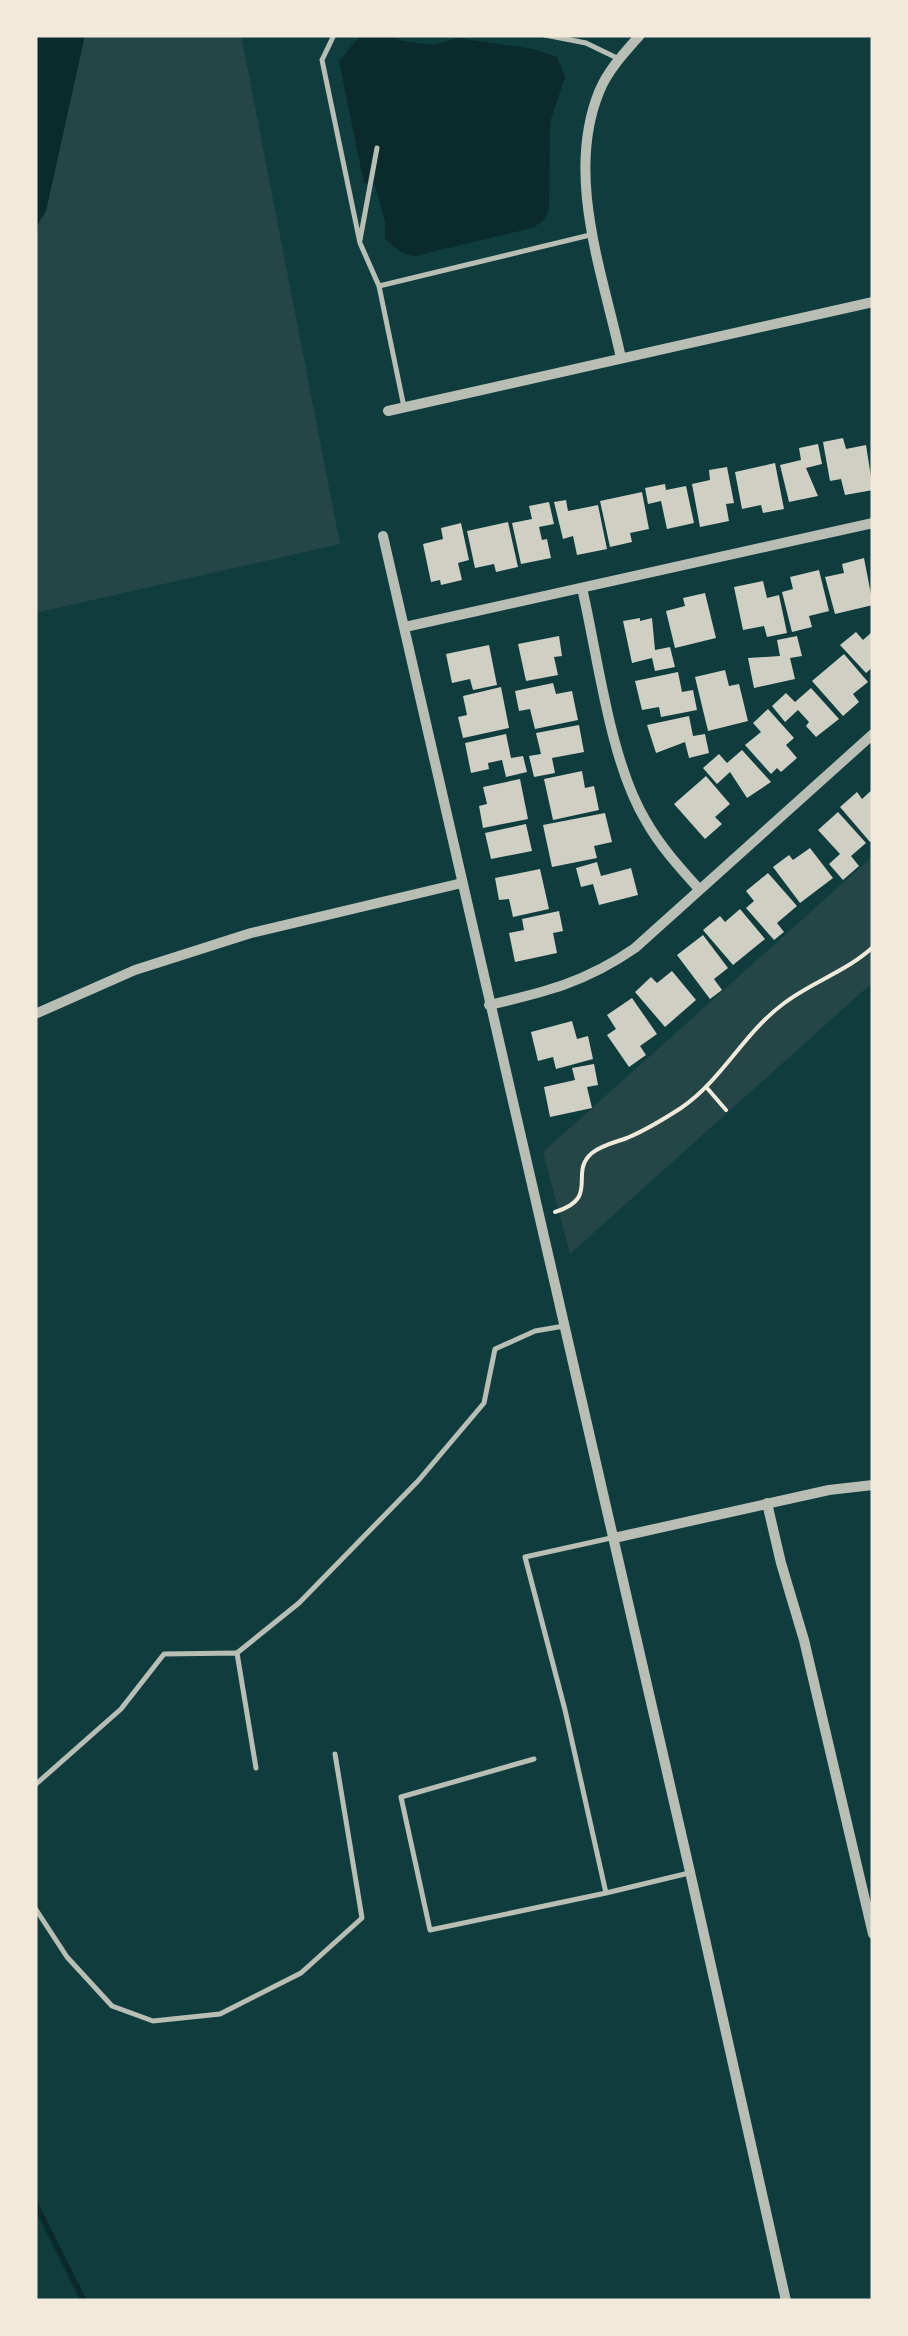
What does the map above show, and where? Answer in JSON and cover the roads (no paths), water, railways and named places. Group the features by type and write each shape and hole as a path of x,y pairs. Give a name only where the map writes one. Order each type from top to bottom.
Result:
{"street":[{"path":"621,358 586,193 585,156 600,88 640,35"},
{"path":"388,411 873,302"},
{"path":"405,627 873,523"},
{"path":"382,536 786,2301"},
{"path":"582,588 630,790 654,834 699,889"},
{"path":"489,1005 588,978 634,948 873,734"},
{"path":"35,1014 134,970 251,933 462,883"},
{"path":"614,1538 828,1490 873,1484"},
{"path":"767,1503 804,1640 873,1934"}],"lane":[{"path":"334,35 322,60 360,243 380,286 404,407"},
{"path":"545,35 586,43 619,59"},
{"path":"360,243 376,148"},
{"path":"380,286 594,234"},
{"path":"35,1785 121,1709 164,1654 237,1653 299,1603 418,1481 484,1404 495,1349 535,1331 564,1326"},
{"path":"606,1893 565,1710 525,1557 614,1538"},
{"path":"237,1653 256,1768"},
{"path":"35,1908 68,1957 112,2006 153,2021 220,2014 301,1973 362,1918 335,1754"},
{"path":"534,1759 402,1797 430,1930 690,1872"}],"waterway":[{"path":"35,2203 84,2301"}]}
